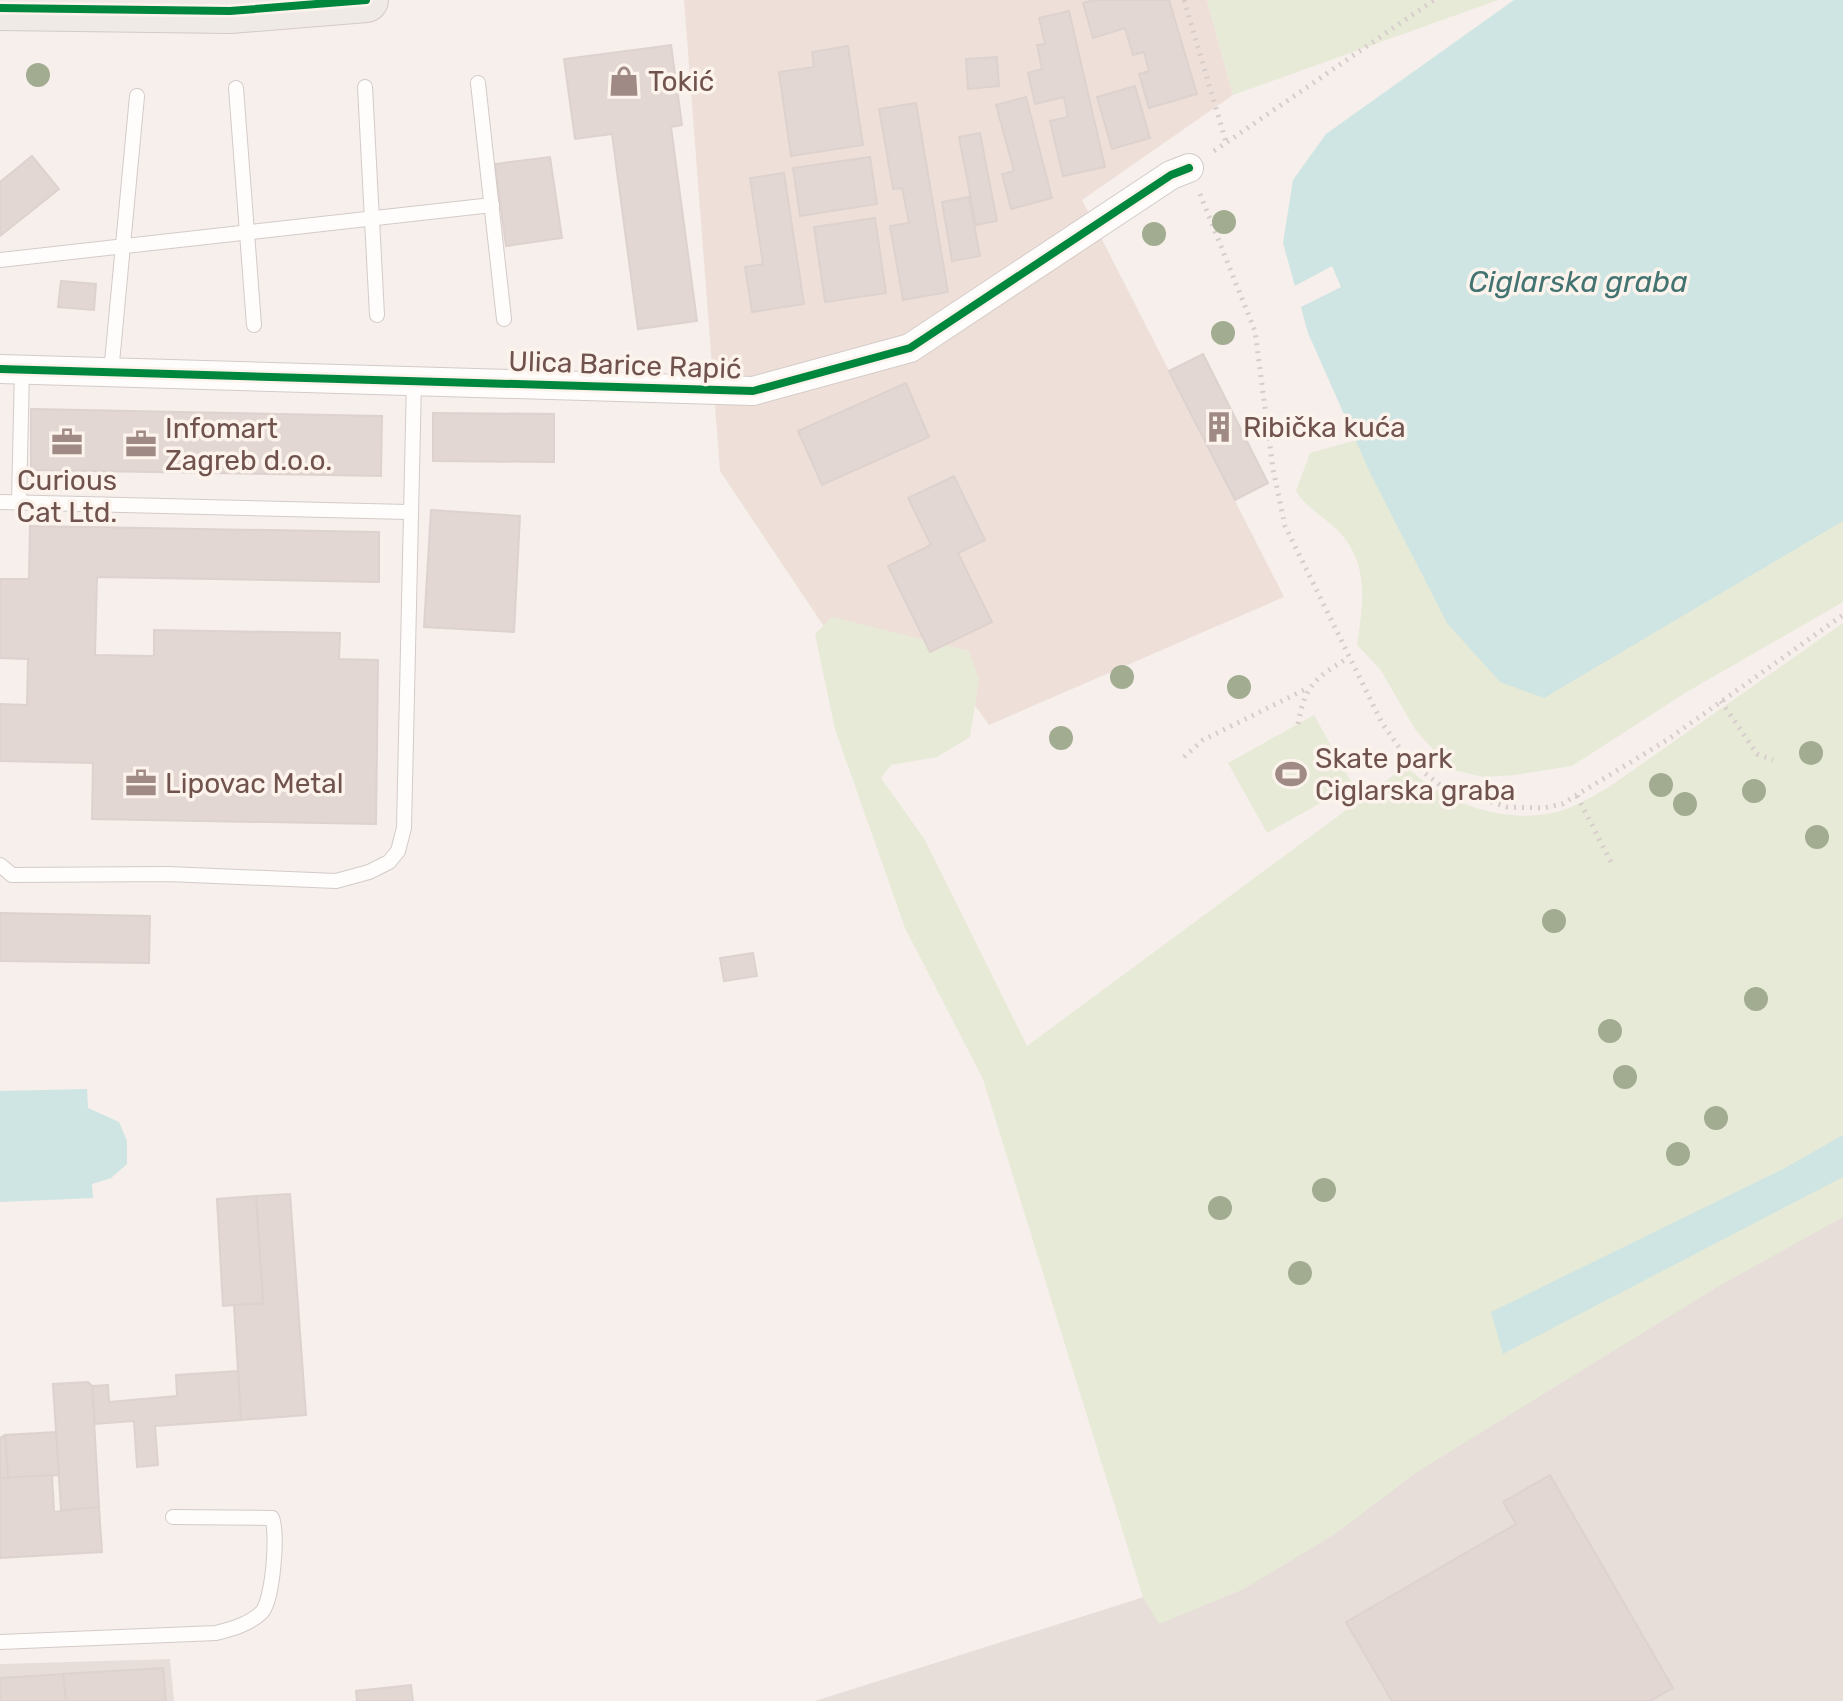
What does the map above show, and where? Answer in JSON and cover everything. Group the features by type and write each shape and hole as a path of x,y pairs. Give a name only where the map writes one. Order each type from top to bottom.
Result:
{"main road":[{"path":"0,8 230,11 366,0"}],"street":[{"name":"Ulica Barice Rapić","path":"11,369 753,391 904,351 1171,175 1189,168"}],"lane":[{"path":"478,83 504,319"},
{"path":"365,87 377,315"},
{"path":"236,88 254,325"},
{"path":"111,373 137,96"},
{"path":"0,260 492,205"},
{"path":"11,369 19,502"},
{"path":"0,865 12,875 168,874 336,881 389,862 398,851 404,828 408,512 414,380"},
{"path":"0,502 408,512"},
{"path":"0,1642 216,1633 255,1618 266,1605 274,1558 272,1518 173,1517"}],"path":[{"path":"1184,0 1226,142"},
{"path":"1434,0 1189,168 1255,331 1275,482 1285,526 1382,723 1408,760 1440,785 1488,803 1525,809 1553,806 1577,796 1721,701 1843,615"},
{"path":"1298,724 1303,697 1308,688 1324,672 1348,658"},
{"path":"1184,757 1203,740 1308,688"},
{"path":"1721,701 1757,754 1773,760"},
{"path":"1577,796 1612,864"}],"shaded area":[{"path":"684,0 1207,0 1233,95 1082,200 1284,597 989,725 935,650 827,631 720,471"},
{"path":"1843,1208 1843,1701 815,1701 1204,1578"},
{"path":"170,1659 174,1701 0,1701 0,1664"}],"green space":[{"path":"1207,0 1498,0 1233,95"},
{"path":"1361,439 1843,489 1843,602 1685,693 1572,766 1483,777 1450,769 1415,729 1380,669 1357,645 1362,596 1353,551 1332,525 1308,506 1296,491 1310,453"},
{"path":"832,617 969,651 979,680 970,737 937,757 891,765 881,778 925,840 1027,1046 1406,766 1453,799 1490,812 1528,816 1563,810 1609,787 1843,623 1843,1217 1719,1286 1417,1472 1335,1534 1244,1589 1159,1624 1143,1597 983,1079 905,928 835,729 815,634"},
{"name":"Skate park Ciglarska graba","path":"1314,715 1353,785 1267,833 1228,763"}],"water":[{"name":"Ciglarska graba","path":"1514,0 1843,0 1843,521 1544,698 1500,682 1447,623 1371,475 1308,333 1283,243 1293,180 1326,134"},
{"path":"87,1089 88,1108 119,1122 127,1141 127,1164 111,1178 92,1184 93,1198 0,1202 0,1091"},
{"path":"1843,1135 1843,1177 1503,1354 1491,1312 1785,1168"}],"pier":[{"path":"1332,266 1341,287 1297,309 1291,288"}],"building":[{"path":"1094,0 1169,0 1197,94 1149,108 1139,74 1149,71 1144,52 1133,55 1125,28 1093,38 1083,3"},
{"path":"1069,11 1105,167 1063,176 1050,121 1068,117 1064,97 1035,104 1028,73 1042,69 1037,45 1045,44 1039,18"},
{"path":"671,45 682,125 671,127 697,321 638,329 612,134 575,139 564,59"},
{"path":"848,46 863,145 791,156 779,72 814,67 812,52"},
{"path":"997,57 999,86 968,89 966,59"},
{"path":"1135,86 1150,138 1112,149 1097,97"},
{"path":"1026,97 1052,198 1011,209 1002,174 1014,171 996,105"},
{"path":"916,103 948,292 903,300 890,226 909,223 902,188 893,189 879,109"},
{"path":"980,133 997,221 976,225 959,137"},
{"path":"32,156 59,189 0,236 0,182"},
{"path":"550,157 562,238 506,246 495,164"},
{"path":"870,157 877,204 800,216 793,168"},
{"path":"784,173 804,304 752,312 745,267 763,264 750,178"},
{"path":"969,197 980,256 952,261 942,202"},
{"path":"875,218 886,293 825,302 814,227"},
{"path":"61,281 96,284 94,310 58,307"},
{"name":"Ribička kuća","path":"1203,354 1268,483 1235,500 1169,371"},
{"path":"906,383 929,437 822,485 798,431"},
{"path":"31,409 382,416 381,476 31,470"},
{"path":"433,413 554,414 554,462 433,461"},
{"path":"954,476 985,540 958,553 992,622 930,652 888,566 931,545 908,498"},
{"path":"431,510 520,516 514,632 424,627"},
{"path":"30,526 379,532 379,582 97,577 95,655 154,656 154,630 340,633 339,659 378,660 376,824 92,819 93,763 0,761 0,704 27,705 28,659 0,658 0,579 29,579"},
{"path":"0,913 150,916 149,963 0,961"},
{"path":"753,953 757,976 724,981 720,958"},
{"path":"290,1194 306,1415 241,1420 234,1305 263,1303 256,1196"},
{"path":"256,1196 263,1303 223,1306 217,1199"},
{"path":"238,1371 241,1420 155,1426 158,1465 137,1467 134,1421 95,1424 92,1386 108,1385 109,1402 177,1396 176,1375"},
{"path":"88,1382 92,1386 99,1507 61,1510 53,1384"},
{"path":"56,1432 59,1475 8,1478 5,1435"},
{"path":"5,1435 8,1478 0,1478 0,1438"},
{"path":"52,1475 54,1512 99,1507 102,1552 0,1558 0,1478"},
{"path":"1550,1475 1673,1688 1650,1701 1392,1701 1346,1622 1516,1524 1503,1502"},
{"path":"163,1668 166,1701 66,1701 63,1674"},
{"path":"63,1674 66,1701 0,1701 0,1678"},
{"path":"411,1685 413,1701 357,1701 356,1691"}],"cycle path":[{"path":"0,8 230,11 366,0"},
{"path":"0,369 753,391 910,348 1171,175 1189,168"}],"place":[{"name":"Tokić","path":"624,81"},
{"name":"Ribička kuća","path":"1219,427"},
{"name":"Curious Cat Ltd.","path":"67,442"},
{"name":"Infomart Zagreb d.o.o.","path":"141,444"},
{"name":"Skate park Ciglarska graba","path":"1291,774"},
{"name":"Lipovac Metal","path":"141,783"}]}
